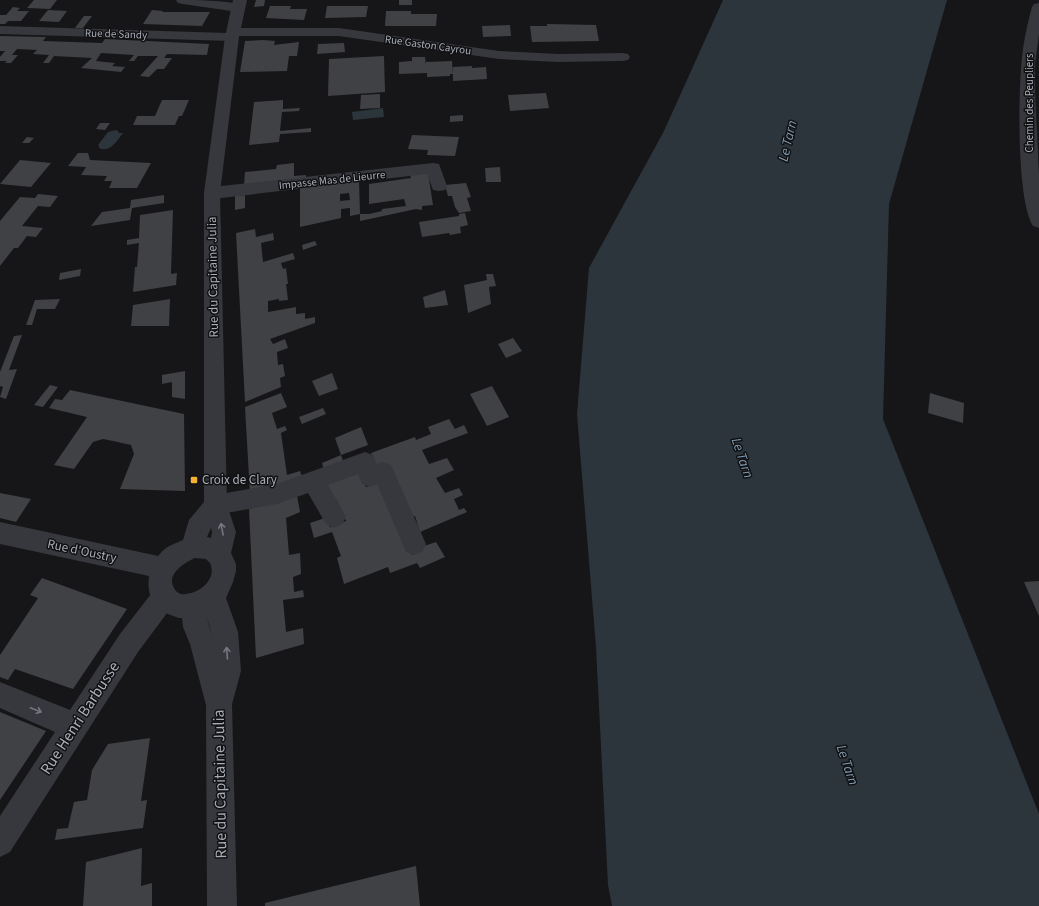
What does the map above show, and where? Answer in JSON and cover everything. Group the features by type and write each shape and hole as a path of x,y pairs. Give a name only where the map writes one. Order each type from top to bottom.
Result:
{"street":[{"path":"183,0 239,4"},
{"name":"Rue du Capitaine Julia","path":"222,906 219,704 203,643 196,627 202,600 219,586 223,578 223,565 219,554 224,532 215,505 212,194 232,35 239,4"},
{"name":"Chemin des Peupliers","path":"1039,8 1029,46 1028,91 1029,159 1035,206 1039,222"},
{"name":"Rue de Sandy","path":"0,30 232,35"},
{"name":"Rue Gaston Cayrou","path":"232,35 339,32 499,55 558,58 623,57"},
{"name":"Impasse Mas de Lieurre","path":"212,194 433,168 439,186"},
{"path":"193,547 197,528 215,505 277,494 365,462 370,477 383,472 414,544"},
{"path":"314,481 334,517"},
{"name":"Rue d'Oustry","path":"0,533 163,568"},
{"path":"202,600 182,606 172,604 164,597 159,584 163,568 176,554 193,547 212,549 219,554"},
{"name":"Rue Henri Barbusse","path":"0,842 129,643 164,597"},
{"path":"0,695 75,726"}],"water":[{"name":"Le Tarn","path":"723,0 947,0 889,204 883,419 1039,814 1039,906 612,906 608,885 596,647 577,414 589,268 664,131"},
{"path":"383,108 384,117 353,120 352,112"},
{"path":"116,130 119,133 123,133 116,143 107,149 99,148 98,145 108,132"}],"building":[{"path":"34,0 57,0 50,9 27,8"},
{"path":"256,0 265,0 264,6 254,7"},
{"path":"399,0 412,0 412,5 399,5"},
{"path":"270,6 291,6 290,9 307,9 304,20 266,18"},
{"path":"327,6 368,6 366,17 325,18"},
{"path":"13,7 20,8 17,11 29,11 21,21 8,21 5,24 0,24 0,15 6,15"},
{"path":"48,10 67,11 59,22 39,21"},
{"path":"152,10 163,11 162,12 210,12 202,26 143,24"},
{"path":"386,11 411,11 411,14 437,14 436,26 385,26"},
{"path":"84,16 92,16 83,28 75,28"},
{"path":"547,24 596,25 599,41 532,42 530,26 547,26"},
{"path":"510,25 511,36 483,37 482,26"},
{"path":"0,36 46,37 43,41 102,43 105,39 209,44 207,55 167,54 164,58 172,58 164,69 157,69 149,77 140,76 158,56 138,56 134,61 129,61 134,55 101,53 96,61 115,63 112,66 125,67 121,72 81,68 92,58 54,56 49,63 43,63 49,55 33,54 37,50 17,49 12,55 18,55 11,63 5,63 7,61 0,61 0,57 5,51 0,51"},
{"path":"245,41 275,41 274,45 299,42 297,56 289,56 287,71 240,72"},
{"path":"344,43 345,52 317,54 318,44"},
{"path":"384,56 385,92 328,96 329,59"},
{"path":"412,57 425,57 426,66 426,62 452,61 453,74 450,74 450,76 427,77 427,73 399,74 399,62 412,61"},
{"path":"472,66 472,68 486,67 487,79 453,81 453,67"},
{"path":"546,93 549,108 510,111 508,95"},
{"path":"380,94 380,108 360,109 361,95"},
{"path":"162,100 189,100 182,116 179,116 175,125 133,125 137,116 155,116"},
{"path":"283,100 283,109 300,108 299,111 282,112 280,131 311,128 311,132 280,134 279,142 249,145 254,102"},
{"path":"463,115 463,121 450,122 450,116"},
{"path":"100,123 110,123 105,130 96,129"},
{"path":"412,135 459,137 455,156 427,155 428,150 408,149"},
{"path":"27,137 34,138 29,143 22,143"},
{"path":"78,153 88,153 90,160 151,163 137,188 109,188 112,181 104,181 107,176 81,175 86,167 68,166"},
{"path":"20,160 51,163 31,187 0,184"},
{"path":"294,163 294,176 306,175 306,180 244,186 245,172 276,169 277,165"},
{"path":"500,167 501,182 486,182 485,168"},
{"path":"428,173 433,205 422,206 422,210 416,209 360,221 360,214 369,214 382,211 382,209 406,206 404,199 369,204 369,184 411,178 410,175"},
{"path":"359,180 360,214 350,216 350,208 341,209 341,218 300,227 300,187","holes":["349,193 350,200 340,201 340,194"]},
{"path":"466,183 471,197 467,198 471,211 459,213 455,207 452,196 448,196 445,185"},
{"path":"38,194 58,196 50,207 38,206 22,226 43,228 36,237 27,236 18,248 14,248 0,266 0,221 20,197 35,198"},
{"path":"164,195 164,203 132,208 130,220 91,226 102,212 130,208 131,200"},
{"path":"245,195 245,208 235,210 235,196"},
{"path":"173,210 171,274 177,273 176,285 133,292 139,243 127,245 127,240 139,238 140,215"},
{"path":"465,213 468,225 460,227 461,233 450,235 449,233 422,237 419,222 459,216 459,214"},
{"path":"255,229 256,237 273,233 274,240 261,243 263,262 293,253 295,259 281,263 283,269 286,268 288,300 279,301 279,299 268,301 268,312 296,307 296,314 305,313 305,319 315,317 315,323 270,339 273,344 285,339 288,348 277,352 278,365 283,364 285,376 280,378 281,387 245,402 236,233"},
{"path":"315,241 317,245 303,250 302,245"},
{"path":"81,269 80,276 59,280 60,273"},
{"path":"486,274 493,274 496,286 489,287 491,304 468,313 464,285 487,280"},
{"path":"445,290 448,305 425,308 423,297"},
{"path":"60,299 55,309 37,309 32,325 26,325 35,300"},
{"path":"170,299 169,326 131,326 133,305"},
{"path":"22,335 9,370 17,369 6,399 0,397 3,387 0,386 0,372 14,336"},
{"path":"513,338 522,351 506,358 498,344"},
{"path":"185,371 185,399 172,397 172,382 162,384 162,375"},
{"path":"332,373 338,389 319,396 312,381"},
{"path":"50,385 58,387 43,407 34,405"},
{"path":"492,386 509,417 487,426 470,394"},
{"path":"70,390 184,414 185,491 120,489 134,454 131,445 103,439 93,442 74,469 54,465 87,417 49,408 55,399 62,400"},
{"path":"281,393 287,407 272,413 277,429 285,426 287,430 281,433 287,475 300,471 303,479 250,495 245,407"},
{"path":"930,393 964,403 963,423 928,413"},
{"path":"323,408 326,414 302,424 299,417"},
{"path":"449,419 455,429 464,425 468,433 422,450 429,464 447,458 454,470 436,478 445,493 459,488 463,495 454,499 459,510 464,508 467,512 420,532 415,516 410,518 378,468 371,453 415,437 416,440 431,434 428,427"},
{"path":"361,427 368,445 341,455 335,438"},
{"path":"341,455 344,464 325,472 322,463"},
{"path":"358,471 366,487 379,482 412,555 421,547 436,542 445,557 420,568 417,563 390,573 388,567 344,584 337,558 341,556 332,532 314,538 310,523 325,518 330,527 346,521 337,501 322,484"},
{"path":"0,493 31,499 16,522 0,518"},
{"path":"297,496 300,512 286,518 289,555 300,553 301,574 293,577 294,592 303,590 304,597 283,600 286,632 303,628 304,644 256,658 249,509"},
{"path":"42,578 127,609 73,689 15,669 8,680 0,677 0,655 38,598 30,595"},
{"path":"1039,581 1039,616 1024,582"},
{"path":"0,712 46,731 0,800"},
{"path":"150,738 141,801 147,800 143,828 55,840 57,829 68,828 74,802 87,800 92,770 108,744"},
{"path":"142,848 141,886 152,883 152,906 83,906 86,862"},
{"path":"416,866 420,906 265,906 265,903"}],"place":[{"name":"Croix de Clary","path":"194,480"}]}
